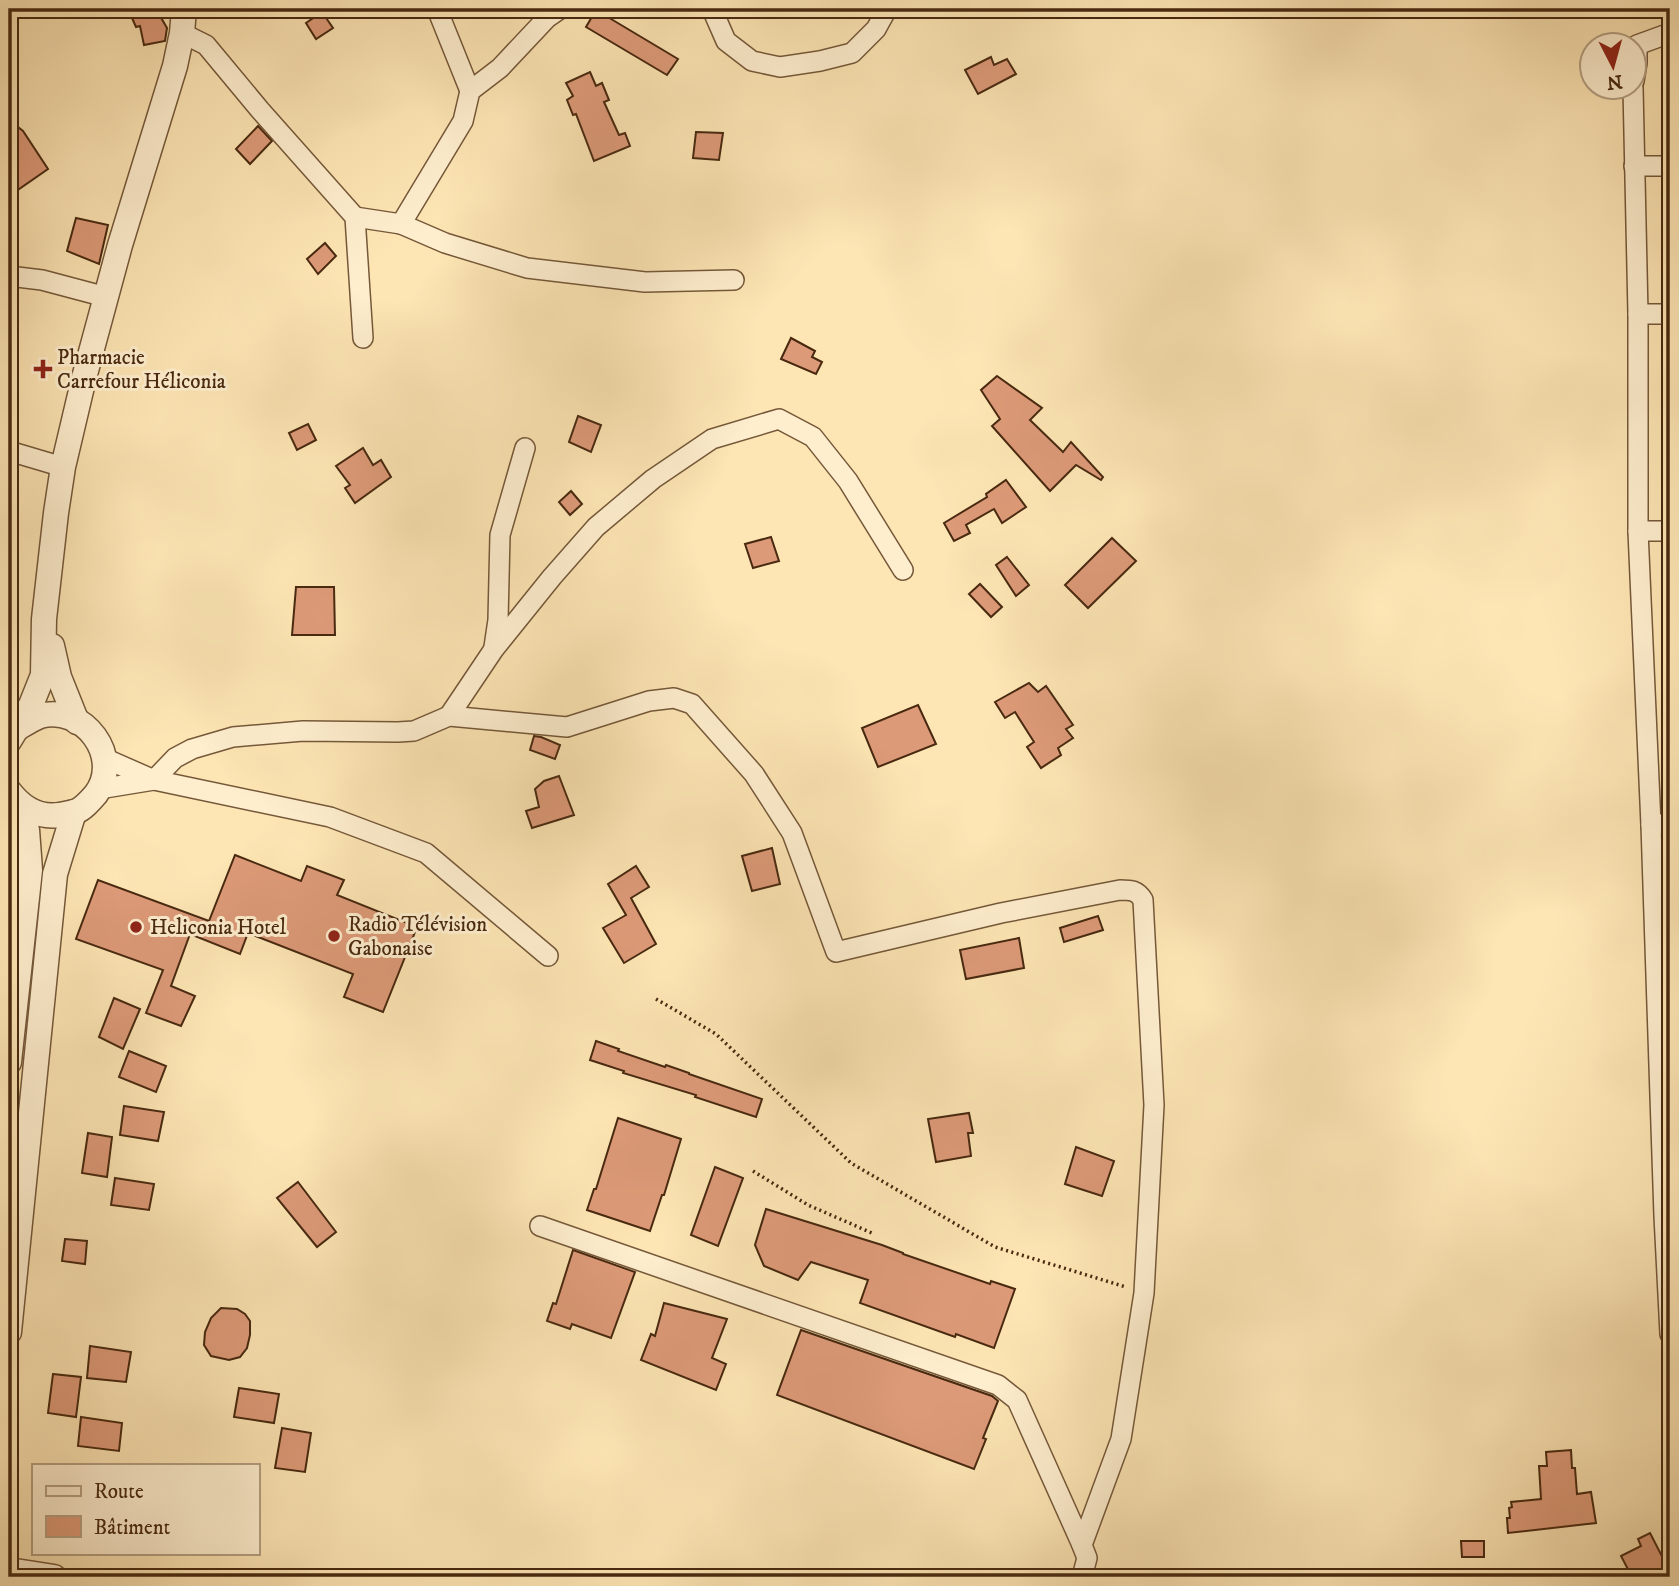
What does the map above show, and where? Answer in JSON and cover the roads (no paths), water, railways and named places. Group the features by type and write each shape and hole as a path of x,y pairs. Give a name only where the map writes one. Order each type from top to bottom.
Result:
{"street":[{"path":"401,223 463,121 470,91 437,9"},
{"path":"470,91 500,68 547,18 560,9"},
{"path":"712,9 726,41 752,61 780,66 820,61 852,53 876,29 887,9"},
{"path":"183,21 355,217 363,338"},
{"path":"12,734 31,705 43,675 44,619 56,513 73,420 120,245 175,66 183,21"},
{"path":"1648,41 1670,33"},
{"path":"1633,102 1639,314 1638,531 1660,824 1670,1334"},
{"path":"1634,166 1670,166"},
{"path":"355,217 401,223 444,243 527,268 646,282 734,280"},
{"path":"9,276 42,280 106,298"},
{"path":"1639,314 1670,314"},
{"path":"99,789 154,780 175,758 192,749 233,737 303,731 414,731 449,716 494,649 596,527 653,479 712,439 779,419 813,437 848,481 903,570"},
{"path":"494,649 498,620 500,535 525,448"},
{"path":"9,451 63,467"},
{"path":"1638,531 1670,531"},
{"path":"44,619 60,677 78,722"},
{"path":"449,716 567,727 649,701 674,698 692,704 754,774 792,834 836,952 1001,913 1120,890 1138,892 1143,900 1154,1105 1144,1293 1121,1439 1082,1545"},
{"path":"11,794 40,815 49,817 74,812 92,800 104,776 102,748 83,724 54,714 39,717 12,734"},
{"path":"104,758 154,780 330,817 426,853 548,956"},
{"path":"9,1062 30,870 27,830 11,794"},
{"path":"9,1332 55,874 74,812"},
{"path":"540,1226 998,1385 1017,1400 1082,1545 1087,1558 1082,1577"},
{"path":"9,1570 54,1577"}],"place":[{"name":"Pharmacie Carrefour Héliconia","path":"43,369"},
{"name":"Heliconia Hotel","path":"136,927"},
{"name":"Radio Télévision Gabonaise","path":"334,936"}]}
